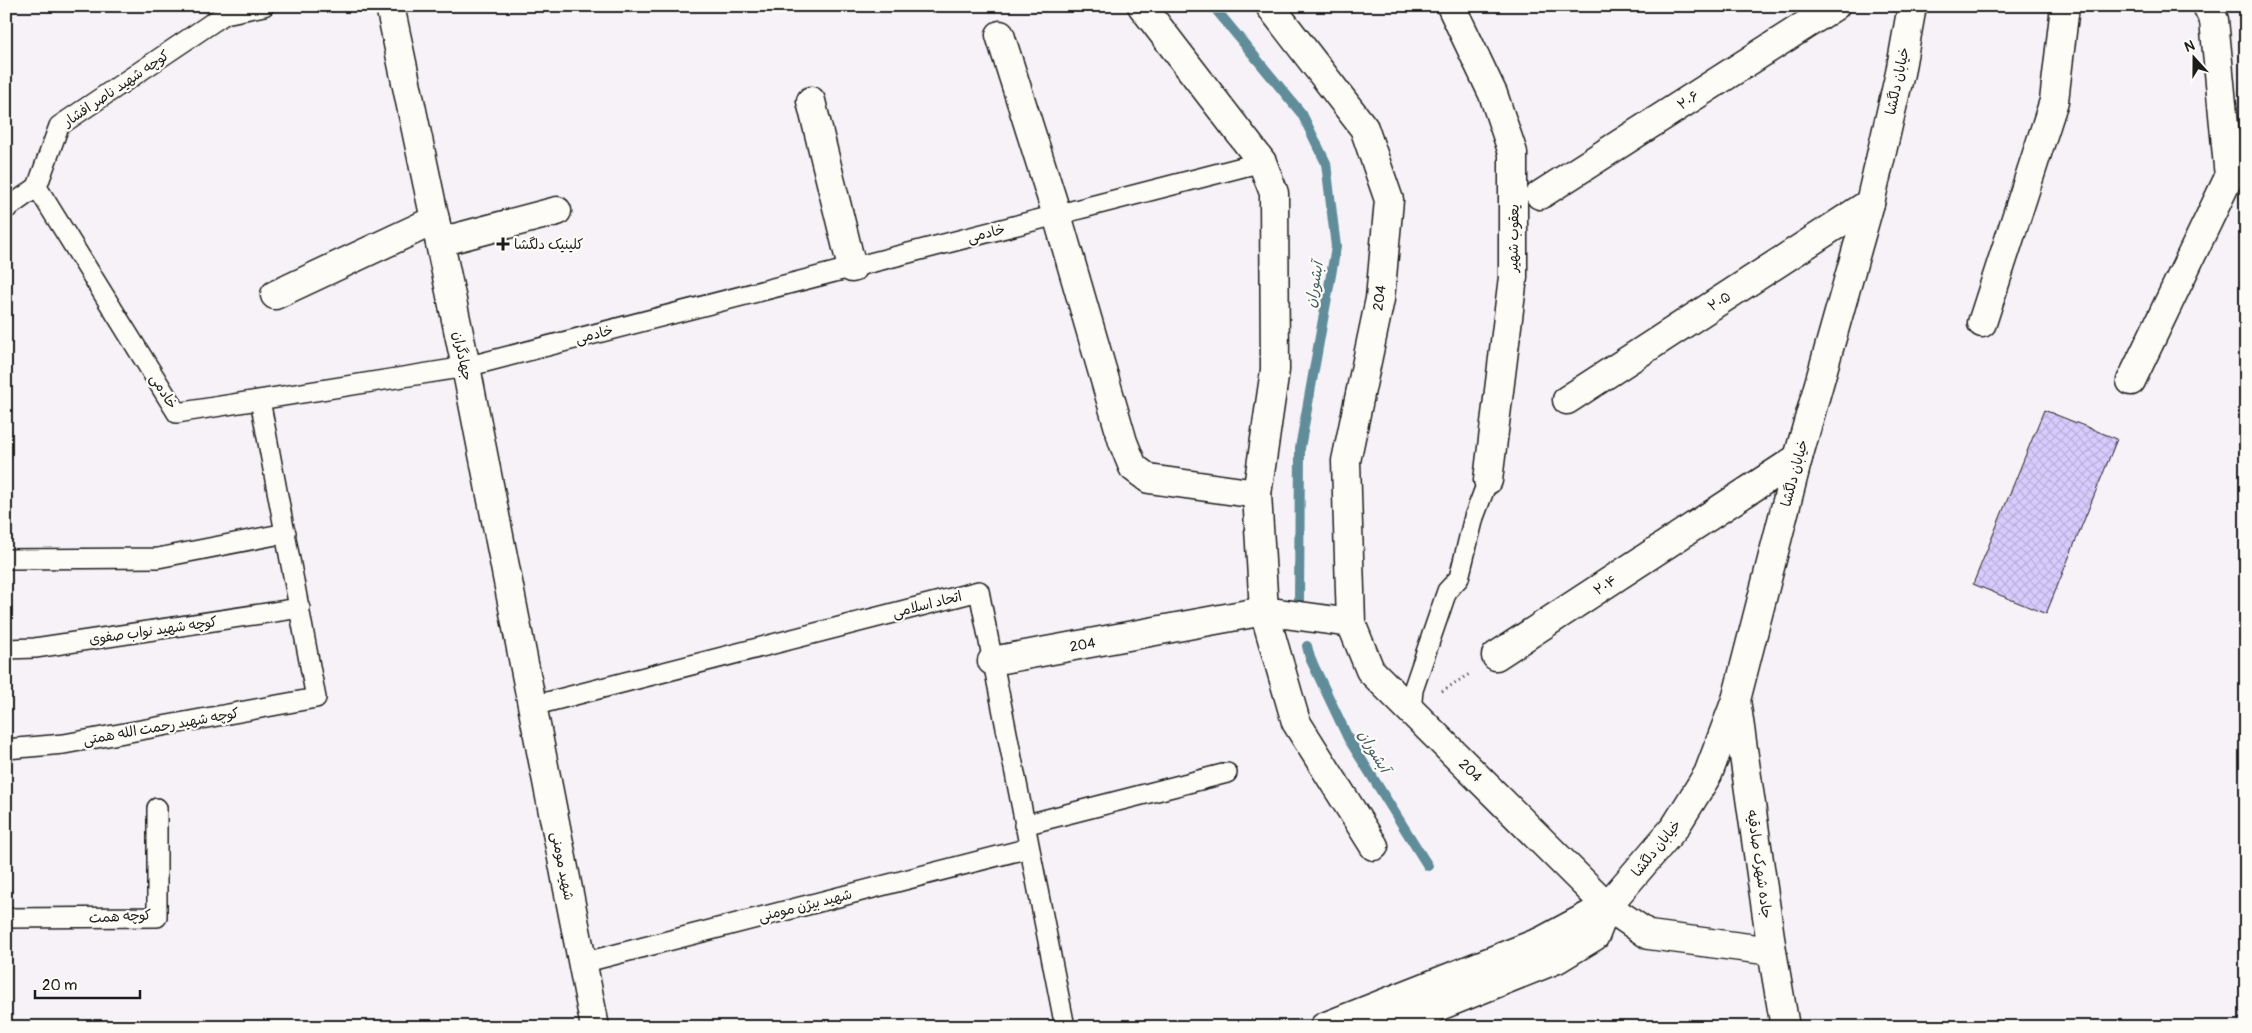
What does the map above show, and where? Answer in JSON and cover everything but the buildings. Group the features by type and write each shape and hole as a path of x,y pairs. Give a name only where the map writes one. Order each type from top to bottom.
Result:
{"street":[{"name":"جهادگران","path":"390,6 466,367 532,706"},
{"path":"1142,6 1262,162 1274,193 1275,370 1257,494 1264,611 1296,722 1374,846"},
{"name":"204","path":"1270,6 1364,128 1389,200 1380,299 1346,461 1351,623 1370,670 1607,906 1649,935 1772,951"},
{"name":"یعقوب شهیر","path":"1451,6 1493,94 1513,153 1512,277 1488,480"},
{"name":"۲۰۶","path":"1540,195 1836,6"},
{"name":"خیابان دلگشا","path":"1387,1027 1557,959 1595,936 1607,906 1675,827 1708,774 1736,700 1798,458 1870,203 1900,73 1912,6"},
{"path":"1982,323 2054,101 2064,6"},
{"path":"2131,381 2228,177 2214,20 2207,6"},
{"path":"1000,35 1057,215 1123,442 1133,467 1149,479 1257,494"},
{"path":"811,100 852,268"},
{"name":"۲۰۵","path":"1567,400 1870,203"},
{"path":"274,294 437,231 557,212"},
{"name":"۲۰۴","path":"1496,656 1798,458"},
{"name":"204","path":"992,661 1264,611 1351,623"},
{"name":"جاده شهرک صادقیه","path":"1736,700 1772,951 1785,1027"},
{"name":"شهید مومنی","path":"532,706 595,1027"},
{"name":"خیابان دلگشا","path":"1324,1027 1542,941 1607,906"}],"lane":[{"name":"کوچه شهید ناصر افشار","path":"37,187 59,126 225,10 264,6"},
{"name":"خادمی","path":"37,187 177,413 466,367 1262,162"},
{"path":"6,209 37,187"},
{"path":"260,400 300,608"},
{"path":"1411,711 1414,690 1446,591 1459,578 1474,517 1488,480"},
{"path":"6,559 158,558 286,533"},
{"name":"اتحاد اسلامی","path":"532,706 979,590 1065,1027"},
{"name":"کوچه شهید نواب صفوی","path":"6,649 45,646 300,608"},
{"name":"کوچه شهید رحمت الله همتی","path":"6,749 64,744 316,698 300,608"},
{"path":"1024,825 1227,773"},
{"name":"کوچه همت","path":"6,918 156,917 158,808"},
{"name":"شهید بیژن مومنی","path":"582,963 1029,848"}],"path":[{"path":"1411,711 1496,656"}],"waterway":[{"name":"آبشوران","path":"1213,6 1302,114 1326,163 1336,247 1300,448 1299,605"},
{"name":"آبشوران","path":"1307,646 1310,658 1348,738 1428,866"}],"place":[{"name":"کلینیک دلگشا","path":"503,244"}]}
